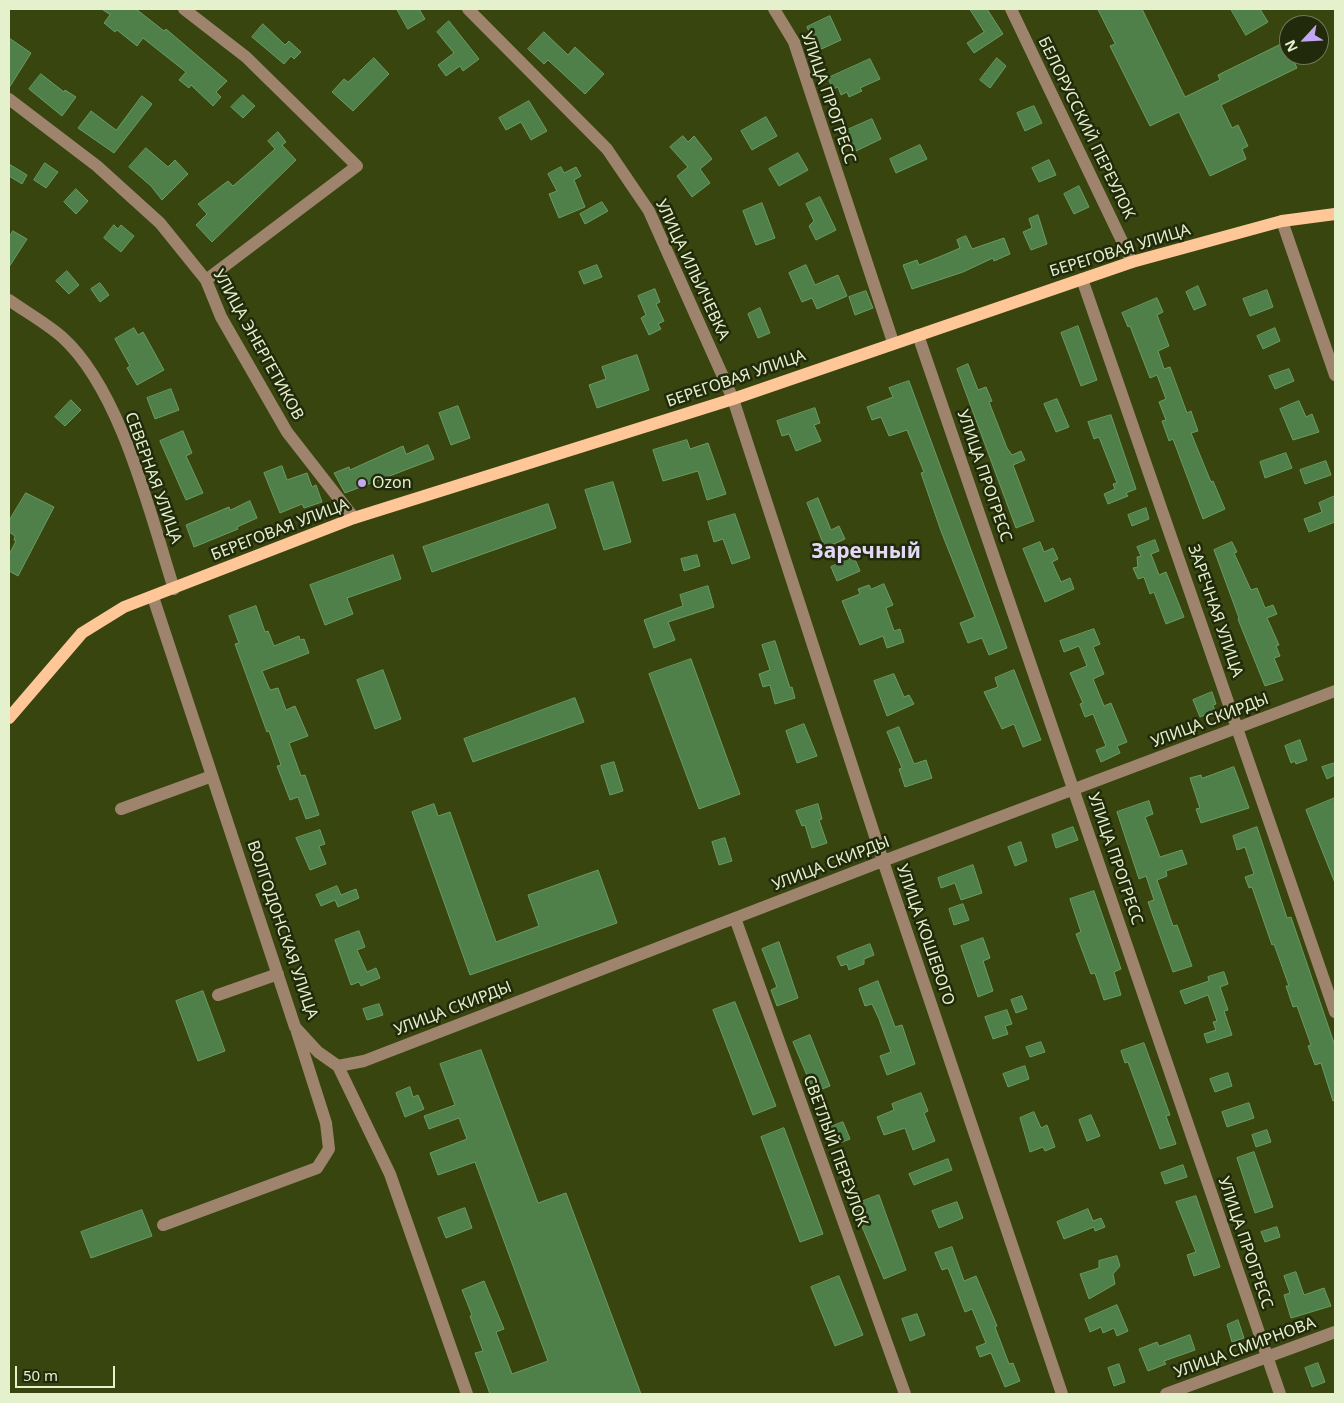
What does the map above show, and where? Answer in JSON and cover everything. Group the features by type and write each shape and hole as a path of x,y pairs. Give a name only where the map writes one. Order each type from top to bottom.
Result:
{"main road":[{"name":"БЕРЕГОВАЯ УЛИЦА","path":"9,718 82,633 124,608 354,518 733,399 893,342 1132,262 1282,221 1335,214"}],"street":[{"path":"184,9 246,57 357,166 206,280"},
{"name":"УЛИЦА ИЛЬИЧЕВКА","path":"468,9 607,149 649,211 733,399"},
{"name":"УЛИЦА ПРОГРЕСС","path":"774,9 794,42 893,342"},
{"name":"БЕЛОРУССКИЙ ПЕРЕУЛОК","path":"1011,9 1132,262"},
{"name":"УЛИЦА ЭНЕРГЕТИКОВ","path":"9,99 97,166 160,223 206,280 221,317 287,432 354,518"},
{"path":"1282,221 1335,375"},
{"name":"ЗАРЕЧНАЯ УЛИЦА","path":"1082,279 1335,1012"},
{"name":"СЕВЕРНАЯ УЛИЦА","path":"9,300 62,337 96,377 126,441 174,589"},
{"name":"УЛИЦА ПРОГРЕСС","path":"918,335 1280,1394"},
{"name":"УЛИЦА КОШЕВОГО","path":"733,399 883,861 1062,1394"},
{"name":"ВОЛГОДОНСКАЯ УЛИЦА","path":"153,597 295,1027 318,1052 338,1066 390,1174 467,1394"},
{"name":"УЛИЦА СКИРДЫ","path":"338,1066 364,1061 883,861 1335,691"},
{"path":"121,809 212,776"},
{"name":"СВЕТЛЫЙ ПЕРЕУЛОК","path":"735,918 905,1394"},
{"path":"218,995 278,974"},
{"path":"163,1225 317,1168 329,1149 326,1123 295,1027"},
{"name":"УЛИЦА СМИРНОВА","path":"1166,1394 1335,1332"}],"building":[{"path":"102,9 136,9 164,31 166,29 227,81 216,92 221,97 213,106 191,85 189,88 179,80 186,72 143,38 137,46 117,30 115,32 104,23 110,15"},
{"path":"397,9 419,9 425,19 408,29"},
{"path":"970,9 987,9 1003,34 974,53 967,43 984,32"},
{"path":"1098,9 1142,9 1185,97 1220,80 1218,75 1279,45 1279,65 1296,65 1297,68 1221,105 1232,128 1238,125 1248,146 1242,149 1246,159 1210,176 1179,112 1150,126 1110,46 1115,44"},
{"path":"1231,9 1260,9 1268,22 1246,35"},
{"path":"830,16 841,40 817,51 807,27"},
{"path":"449,21 479,59 463,71 460,66 446,76 438,65 454,53 437,32"},
{"path":"263,24 285,45 289,41 301,52 294,59 291,56 284,64 252,37"},
{"path":"544,32 568,55 575,47 604,74 585,94 548,60 544,64 528,49"},
{"path":"9,38 31,53 9,88"},
{"path":"374,58 389,74 353,111 332,92 344,79 348,82"},
{"path":"997,58 1006,66 990,88 980,80"},
{"path":"870,59 880,79 860,88 862,91 849,97 847,92 841,95 838,87 833,89 828,78"},
{"path":"41,74 64,92 65,90 76,97 62,116 29,89"},
{"path":"243,95 255,106 243,118 231,107"},
{"path":"142,96 152,104 114,153 78,128 91,111 116,130"},
{"path":"529,101 547,131 531,140 521,122 506,130 499,118"},
{"path":"1034,106 1042,123 1025,131 1017,113"},
{"path":"766,117 777,136 752,150 741,131"},
{"path":"872,119 881,139 856,151 847,130"},
{"path":"278,132 286,142 282,145 296,160 212,242 196,225 207,214 198,204 228,181 233,186 275,149 268,141"},
{"path":"683,136 688,142 694,136 712,159 700,169 710,183 692,197 677,176 688,167 670,147"},
{"path":"920,145 927,159 896,173 890,159"},
{"path":"146,148 168,167 175,160 188,174 162,200 151,186 129,167"},
{"path":"798,153 808,170 779,186 769,169"},
{"path":"1049,160 1056,175 1039,182 1032,168"},
{"path":"45,163 58,172 46,188 34,180"},
{"path":"9,164 27,175 22,184 9,176"},
{"path":"561,167 564,173 576,167 581,176 574,180 585,207 559,218 549,194 557,191 548,174"},
{"path":"1079,186 1089,207 1074,214 1064,194"},
{"path":"76,189 88,201 76,214 64,202"},
{"path":"820,197 836,230 816,240 809,226 814,221 806,204"},
{"path":"602,202 608,211 585,224 580,214"},
{"path":"762,203 775,238 756,245 743,211"},
{"path":"1038,215 1047,244 1031,250 1023,232 1032,228 1029,219"},
{"path":"114,225 118,229 121,225 134,236 121,252 104,238"},
{"path":"13,231 27,239 9,267 9,238"},
{"path":"966,236 972,249 1004,238 1010,254 994,261 993,258 963,272 912,289 903,265 917,260 919,265 960,248 957,240"},
{"path":"597,265 602,277 584,284 579,272"},
{"path":"806,265 815,285 838,275 847,296 817,309 812,298 802,302 789,273"},
{"path":"67,271 79,285 69,294 56,281"},
{"path":"100,283 109,295 100,302 91,289"},
{"path":"1198,286 1206,305 1194,310 1186,292"},
{"path":"655,289 660,302 656,304 664,321 658,324 661,329 649,335 641,318 646,315 638,296"},
{"path":"1267,290 1273,307 1250,316 1243,299"},
{"path":"866,291 873,308 855,315 849,297"},
{"path":"1157,298 1163,312 1157,315 1169,346 1158,351 1164,369 1170,367 1187,413 1191,411 1198,431 1191,433 1211,482 1213,481 1225,509 1203,519 1173,439 1169,441 1162,421 1166,420 1159,402 1166,399 1157,375 1150,378 1130,326 1128,327 1122,313"},
{"path":"760,308 770,333 758,338 748,314"},
{"path":"1078,326 1097,380 1081,386 1061,333"},
{"path":"134,328 138,335 143,332 164,370 137,385 127,368 130,366 115,339"},
{"path":"1275,328 1280,341 1263,349 1257,336"},
{"path":"637,355 649,390 597,408 589,385 606,379 602,367"},
{"path":"968,364 978,390 986,387 992,401 989,402 1007,448 1012,455 1021,451 1025,460 1013,465 1034,521 1016,528 957,369"},
{"path":"1289,369 1294,381 1275,389 1269,376"},
{"path":"909,381 1007,648 989,655 982,638 968,643 960,623 975,617 941,531 921,473 924,472 907,430 889,436 881,417 872,420 867,407 893,397 889,388"},
{"path":"171,389 179,410 155,419 147,398"},
{"path":"1057,399 1069,427 1056,432 1044,404"},
{"path":"71,400 81,410 65,426 55,417"},
{"path":"1299,401 1306,417 1312,414 1319,432 1293,440 1280,409"},
{"path":"458,406 470,438 451,445 439,413"},
{"path":"815,408 820,423 814,425 821,441 796,451 789,434 782,436 777,421"},
{"path":"1111,415 1136,489 1126,493 1128,496 1108,504 1104,494 1115,489 1113,484 1117,483 1099,437 1094,439 1088,422"},
{"path":"183,431 192,453 186,456 203,493 186,500 160,441"},
{"path":"687,440 690,449 708,443 726,494 707,500 698,471 663,481 653,450"},
{"path":"428,445 434,459 345,493 334,473 349,467 350,470 403,446 406,454"},
{"path":"1286,453 1292,468 1265,478 1260,462"},
{"path":"1326,461 1331,475 1305,484 1300,470"},
{"path":"282,466 287,480 307,473 312,487 316,485 322,502 304,508 302,504 280,513 264,473"},
{"path":"613,482 631,542 604,550 585,490"},
{"path":"26,493 54,507 18,576 9,571 9,555 16,541 14,540 15,536 9,532 9,521"},
{"path":"1335,496 1335,522 1309,532 1304,519 1322,512 1319,503"},
{"path":"818,498 831,530 839,526 845,539 825,548 807,503"},
{"path":"250,501 257,518 237,527 238,529 194,547 186,525 229,507 230,510"},
{"path":"548,504 556,528 432,572 423,547"},
{"path":"1146,508 1149,519 1132,526 1128,515"},
{"path":"735,514 750,558 732,564 723,539 714,542 708,522"},
{"path":"1155,540 1159,551 1151,554 1159,575 1166,572 1184,617 1166,624 1154,592 1150,594 1144,577 1138,579 1133,568 1138,567 1137,557 1141,556 1137,547"},
{"path":"1040,542 1044,552 1053,548 1058,559 1052,562 1061,582 1070,578 1074,589 1045,602 1023,549"},
{"path":"1232,542 1237,552 1234,553 1251,590 1257,588 1265,608 1273,605 1277,614 1267,618 1279,645 1276,646 1280,656 1274,658 1283,680 1265,686 1238,619 1214,550"},
{"path":"393,555 401,579 347,598 353,614 325,625 310,585"},
{"path":"697,555 700,566 684,571 681,559"},
{"path":"854,557 860,571 837,581 831,567"},
{"path":"884,584 893,605 886,608 894,631 900,629 904,642 887,648 883,636 860,645 842,601 860,594 858,589 869,585 871,589"},
{"path":"708,586 714,607 668,622 675,640 654,648 644,620 683,606 680,595"},
{"path":"256,606 265,632 268,631 274,646 299,636 300,640 304,639 309,653 262,671 270,690 278,688 286,710 295,706 308,736 289,743 301,776 305,775 319,815 306,819 298,797 290,800 277,766 281,765 235,644 239,643 229,616"},
{"path":"1094,629 1100,644 1093,647 1104,674 1093,679 1104,706 1111,703 1127,742 1117,746 1120,753 1101,762 1096,750 1106,746 1093,714 1085,717 1080,704 1083,703 1070,673 1087,666 1079,646 1064,652 1060,641"},
{"path":"775,641 795,698 775,704 770,685 763,687 759,674 770,670 762,645"},
{"path":"691,659 740,794 699,809 649,674"},
{"path":"383,670 401,719 375,729 357,680"},
{"path":"1014,670 1041,740 1023,747 1014,724 1002,729 984,692 998,687 995,678"},
{"path":"894,674 904,697 909,695 914,704 887,716 874,681"},
{"path":"1212,692 1216,704 1213,705 1215,711 1200,717 1193,700"},
{"path":"575,698 584,722 473,762 464,739"},
{"path":"804,724 817,756 797,763 786,731"},
{"path":"899,727 914,764 926,760 932,778 905,787 899,769 902,768 887,732"},
{"path":"1300,740 1307,760 1296,764 1295,761 1291,763 1285,746"},
{"path":"614,762 623,791 610,795 601,766"},
{"path":"1335,763 1335,775 1327,779 1322,767"},
{"path":"1234,767 1249,808 1201,823 1196,809 1200,808 1190,778 1201,775 1202,778"},
{"path":"1335,798 1335,883 1306,810"},
{"path":"1149,801 1153,814 1145,817 1160,857 1182,850 1187,864 1166,871 1167,876 1157,880 1173,926 1177,925 1192,966 1173,972 1148,902 1154,900 1146,876 1139,879 1117,812"},
{"path":"434,804 438,816 450,812 496,942 539,926 528,895 598,870 617,923 470,975 412,812"},
{"path":"818,804 822,819 819,820 827,843 812,848 805,825 802,826 796,811"},
{"path":"1073,827 1078,840 1056,848 1052,835"},
{"path":"1257,827 1287,918 1291,917 1335,1046 1335,1100 1333,1101 1321,1063 1315,1065 1308,1046 1311,1045 1297,1006 1293,1007 1286,986 1289,986 1274,944 1272,945 1252,887 1249,888 1245,877 1254,874 1245,847 1237,850 1233,836"},
{"path":"320,830 325,844 319,846 326,864 310,870 296,838"},
{"path":"725,838 732,861 719,865 712,842"},
{"path":"1021,842 1027,861 1015,866 1008,847"},
{"path":"973,865 982,893 961,900 955,883 941,888 938,878"},
{"path":"337,886 341,895 356,889 359,898 338,907 335,900 321,906 316,895"},
{"path":"1094,891 1121,969 1114,972 1121,995 1104,1000 1095,973 1091,974 1076,934 1081,932 1070,899"},
{"path":"963,904 969,920 954,925 949,909"},
{"path":"359,931 365,947 357,950 367,972 376,968 380,978 361,986 359,982 351,985 335,940"},
{"path":"983,938 990,958 983,961 993,991 978,997 961,946"},
{"path":"779,942 798,998 777,1006 771,990 777,987 762,949"},
{"path":"870,944 874,955 864,959 864,964 849,970 847,964 841,966 837,957"},
{"path":"1224,972 1228,984 1220,987 1228,1010 1224,1011 1232,1035 1207,1043 1204,1034 1216,1030 1213,1022 1217,1021 1208,995 1185,1004 1180,991 1209,981 1208,977"},
{"path":"878,981 895,1027 902,1025 915,1064 887,1075 880,1056 891,1052 872,1004 865,1006 859,989"},
{"path":"203,991 225,1051 198,1061 176,1001"},
{"path":"1022,996 1027,1009 1016,1013 1011,1000"},
{"path":"735,1002 776,1106 753,1115 713,1010"},
{"path":"379,1004 383,1015 367,1020 363,1009"},
{"path":"1007,1010 1012,1024 1005,1026 1008,1034 993,1039 985,1017"},
{"path":"810,1035 830,1086 814,1092 793,1042"},
{"path":"1041,1042 1045,1052 1030,1057 1026,1047"},
{"path":"1144,1043 1170,1115 1166,1116 1176,1144 1160,1149 1128,1062 1125,1063 1121,1051"},
{"path":"481,1050 538,1203 566,1193 641,1394 490,1394 475,1353 483,1351 462,1290 484,1281 504,1329 496,1332 512,1374 548,1361 475,1162 438,1175 430,1153 467,1139 459,1118 429,1129 424,1116 455,1105 440,1064"},
{"path":"1025,1066 1029,1079 1008,1087 1003,1074"},
{"path":"1228,1073 1232,1086 1215,1092 1210,1079"},
{"path":"410,1087 413,1097 418,1095 424,1109 405,1117 396,1093"},
{"path":"921,1093 928,1111 924,1113 935,1141 913,1150 905,1128 884,1135 877,1117 894,1110 892,1104"},
{"path":"1249,1103 1254,1118 1227,1127 1222,1112"},
{"path":"1034,1112 1041,1128 1047,1125 1055,1147 1045,1151 1043,1147 1030,1152 1020,1118"},
{"path":"1091,1115 1100,1136 1087,1141 1079,1120"},
{"path":"843,1122 850,1139 832,1146 826,1129"},
{"path":"784,1128 823,1234 800,1242 761,1137"},
{"path":"1267,1130 1271,1142 1256,1147 1252,1135"},
{"path":"1254,1152 1273,1207 1255,1213 1237,1158"},
{"path":"948,1159 952,1170 914,1185 909,1174"},
{"path":"1183,1165 1187,1177 1165,1184 1161,1173"},
{"path":"879,1195 906,1270 884,1279 853,1205"},
{"path":"1196,1196 1220,1267 1194,1276 1187,1255 1196,1252 1176,1202"},
{"path":"957,1202 963,1218 939,1228 932,1211"},
{"path":"465,1208 472,1228 446,1238 438,1218"},
{"path":"1088,1209 1093,1221 1101,1218 1105,1227 1095,1231 1094,1227 1064,1239 1057,1222"},
{"path":"142,1210 152,1236 91,1258 81,1232"},
{"path":"1277,1227 1280,1237 1265,1242 1261,1232"},
{"path":"952,1247 964,1281 976,1276 997,1326 995,1327 1009,1364 1013,1363 1020,1381 1005,1387 991,1353 980,1357 976,1347 986,1343 972,1309 965,1312 948,1268 942,1270 935,1253"},
{"path":"1117,1256 1120,1266 1113,1274 1115,1284 1089,1299 1080,1274 1099,1268 1099,1261"},
{"path":"1296,1272 1304,1295 1324,1288 1331,1306 1291,1318 1284,1295 1290,1293 1284,1276"},
{"path":"839,1276 863,1335 835,1346 811,1287"},
{"path":"1117,1305 1128,1331 1117,1336 1114,1328 1103,1333 1101,1327 1090,1332 1085,1319"},
{"path":"917,1314 925,1335 910,1341 902,1319"},
{"path":"1238,1320 1244,1338 1232,1342 1227,1325"},
{"path":"1190,1335 1195,1350 1164,1361 1166,1364 1148,1371 1139,1349 1157,1342 1159,1346"},
{"path":"1318,1363 1325,1382 1312,1387 1305,1368"},
{"path":"1119,1364 1125,1382 1114,1386 1108,1368"}],"place":[{"name":"Ozon","path":"362,483"}],"district":[{"name":"Заречный","path":"866,552"}]}
